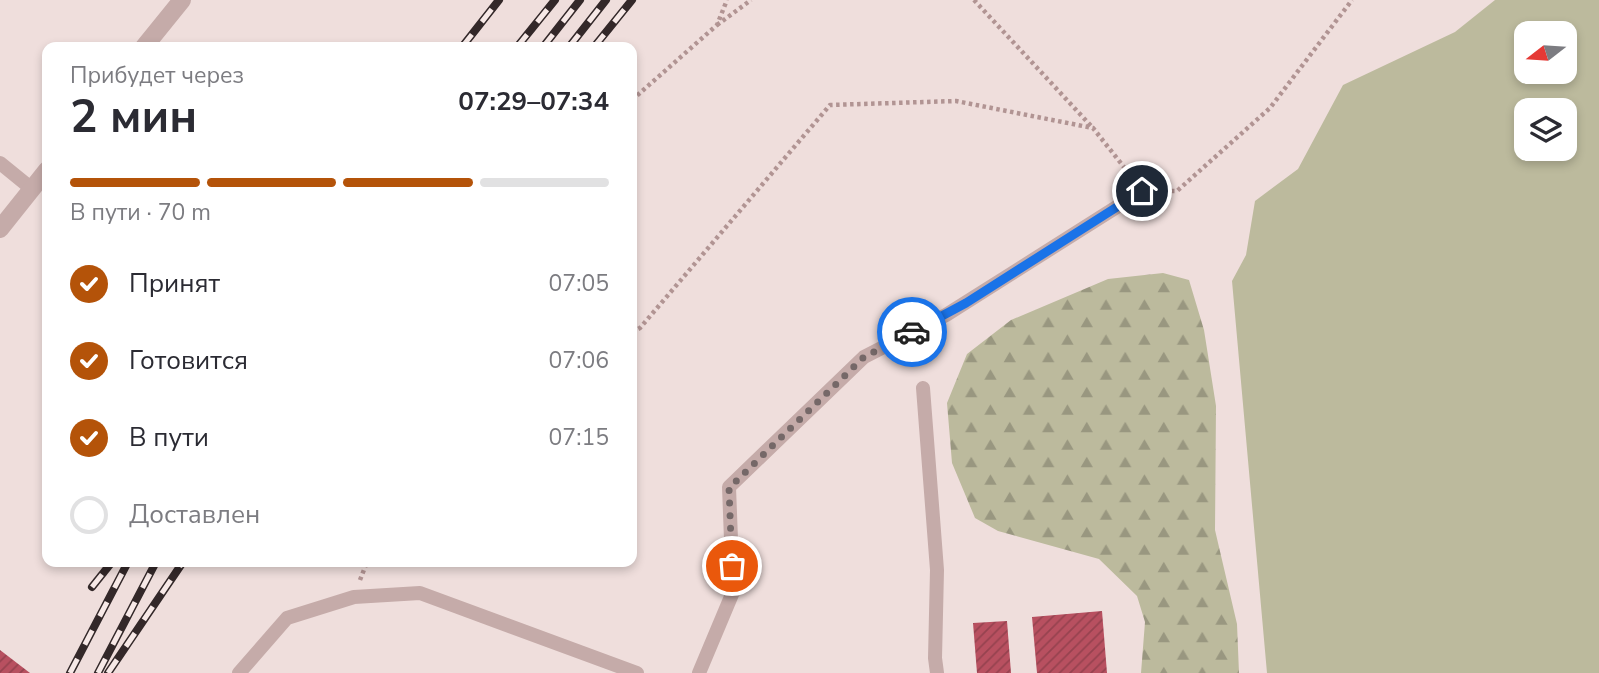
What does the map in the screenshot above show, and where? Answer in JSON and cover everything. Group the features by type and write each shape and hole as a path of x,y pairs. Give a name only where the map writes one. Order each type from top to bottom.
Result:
{"street":[{"path":"148,42 182,0"},
{"path":"0,229 42,176"}],"lane":[{"path":"0,163 32,189"},
{"path":"699,673 733,592 729,488 864,357 946,315 1142,191"},
{"path":"923,388 937,570 937,673"},
{"path":"239,673 287,618 354,597 420,593 637,673"}],"path":[{"path":"717,25 727,0"},
{"path":"637,96 717,25 751,0"},
{"path":"974,0 1093,128 1142,191 1177,191 1270,108 1352,0"},
{"path":"637,330 830,105 956,101 1093,128"}],"green space":[{"path":"1495,0 1599,0 1599,673 1267,673 1232,281 1246,255 1255,201 1298,169 1343,85 1455,32"},
{"path":"1163,273 1189,280 1204,330 1216,406 1215,530 1237,624 1239,673 1141,673 1145,622 1137,596 1099,559 998,531 975,518 952,463 947,403 967,354 1011,320 1108,279"}],"building":[{"path":"1102,611 1107,673 1037,673 1032,617"},
{"path":"1007,621 1011,673 977,673 973,623"},
{"path":"0,650 30,673 0,673"}],"railway":[{"path":"466,42 499,0"},
{"path":"521,42 555,0"},
{"path":"547,42 580,0"},
{"path":"573,42 606,0"},
{"path":"598,42 632,0"},
{"path":"92,587 108,567"},
{"path":"70,673 125,567"},
{"path":"98,673 153,567"},
{"path":"108,673 180,567"}],"way so far":[{"path":"732,566 729,488 864,357 912,332"}],"route":[{"path":"912,332 966,303 1142,191"}]}
